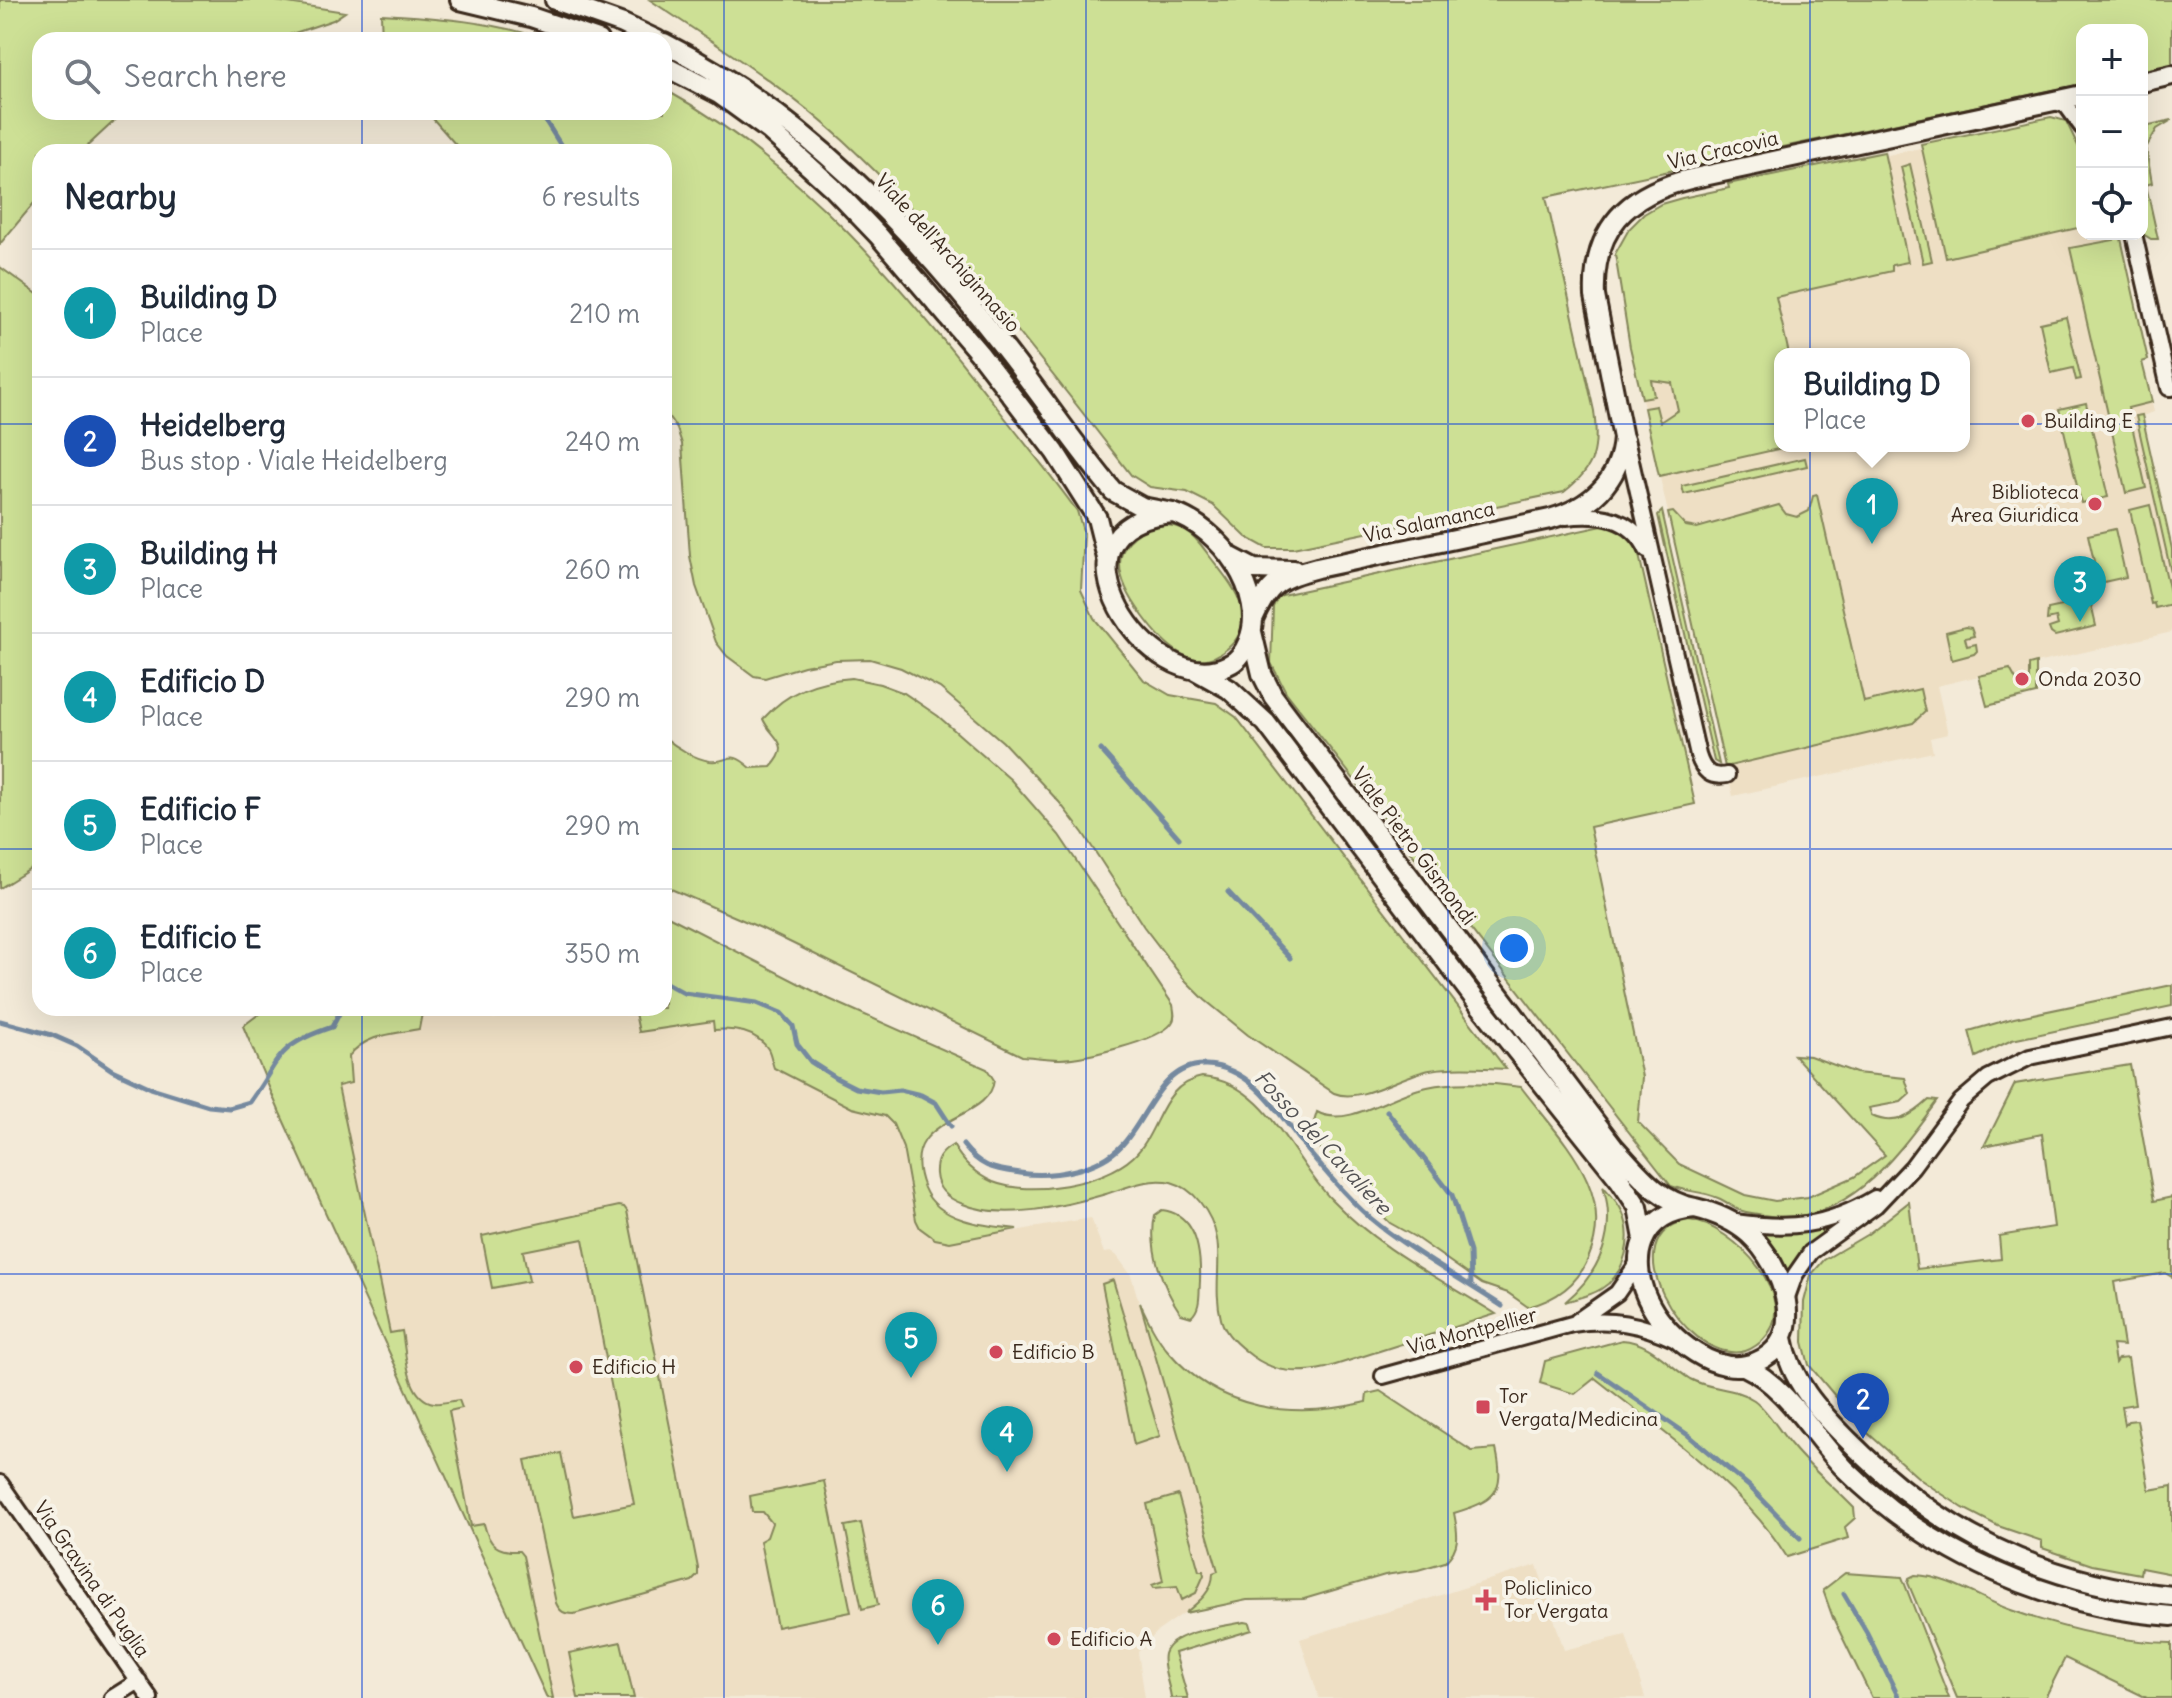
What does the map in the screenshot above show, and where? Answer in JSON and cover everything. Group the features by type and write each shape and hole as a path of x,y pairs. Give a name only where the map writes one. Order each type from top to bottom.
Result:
{"street":[{"path":"460,0 531,17 575,32"},
{"path":"555,0 639,32"},
{"name":"Viale dell'Archiginnasio","path":"672,48 758,99 832,161 946,278 1002,345 1113,491 1142,507 1173,513"},
{"name":"Viale dell'Archiginnasio","path":"672,70 719,94 770,131 818,173 878,235 985,359 1055,452 1097,518 1108,562"},
{"path":"2148,84 2172,75"},
{"name":"Via Cracovia","path":"1550,519 1586,504 1609,481 1623,451 1622,423 1595,296 1594,275 1598,251 1609,228 1625,210 1644,195 1667,184 2077,96"},
{"path":"2050,101 2066,105 2076,118"},
{"path":"2135,240 2169,388 2172,388"},
{"path":"1622,423 1701,765 1712,775 1727,775"},
{"path":"1317,568 1254,569 1239,563 1195,524 1173,513 1146,517 1126,526 1112,544 1108,580 1113,596 1137,633 1165,659 1195,670 1229,689 1266,723 1474,998 1627,1191 1640,1213 1643,1282 1650,1304 1685,1344 1715,1362 1744,1366 1771,1383 1829,1452 1877,1499 1941,1543 2003,1574 2059,1595 2111,1609 2172,1616"},
{"path":"1550,519 1594,515 1620,521 1639,536 1656,569"},
{"name":"Via Salamanca","path":"1317,568 1550,519"},
{"path":"1224,551 1234,563 1246,589 1252,625"},
{"path":"1195,670 1222,668 1233,662 1243,652 1265,594 1283,577 1317,568"},
{"name":"Viale Pietro Gismondi","path":"1252,625 1262,674 1273,696 1614,1147 1659,1194 1674,1203 1695,1208"},
{"path":"2172,1027 2030,1057 1995,1073 1961,1101 1912,1167 1860,1219 1811,1252 1795,1275 1786,1300 1783,1338 1786,1356 1794,1373 1830,1420 1895,1484 1939,1517 1993,1548 2055,1573 2113,1588 2172,1596"},
{"path":"1642,1248 1649,1227 1672,1211 1695,1208 1732,1221 1780,1228 1807,1226 1837,1217 1889,1189"},
{"path":"1732,1221 1748,1233 1764,1252 1778,1276 1786,1300"},
{"name":"Via Montpellier","path":"1572,1324 1617,1293 1628,1281 1642,1248"},
{"name":"Via Montpellier","path":"1383,1376 1572,1324 1607,1320 1629,1322 1685,1344"},
{"path":"1744,1366 1768,1356 1783,1338"},
{"name":"Via Gravina di Puglia","path":"0,1483 150,1698"},
{"path":"112,1698 139,1681"}],"shaded area":[{"path":"2022,127 2076,162 2076,240 2114,240 2154,412 2142,416 2172,549 2172,632 2036,663 2036,694 1987,706 1979,676 1937,686 1948,734 1930,738 1933,752 1733,796 1630,347 1615,254 1629,229 1644,214 1661,204 1682,198"},
{"path":"421,1016 492,1016 493,1019 506,1016 636,1016 639,1032 713,1021 714,1030 734,1028 753,1036 851,1108 885,1116 900,1136 920,1228 935,1239 950,1242 1091,1218 1104,1253 1112,1252 1117,1256 1131,1275 1218,1571 1207,1593 1158,1631 1138,1652 1145,1698 553,1698 523,1556 518,1551 502,1552 471,1526 449,1410 459,1400 435,1404 425,1400 413,1385 402,1332 390,1334 338,1086 351,1083 349,1056 357,1046 372,1038 419,1029"},
{"name":"Policlinico Tor Vergata","path":"1537,1565 1564,1650 1626,1635 1645,1698 1319,1698 1300,1639"}],"green space":[{"path":"0,0 269,0 345,12 333,20 298,32 32,32 32,120 115,120 90,144 32,144 32,206 0,244"},
{"path":"650,0 2172,0 2172,66 2148,71 2148,24 2076,24 2076,85 1546,197 1594,411 1596,437 1589,466 1564,492 1293,548 1266,548 1246,537 1213,505 1187,492 1150,487 1131,475 995,303 923,221 846,143 751,68"},
{"path":"381,14 466,21 518,32 382,32"},
{"path":"672,94 714,119 805,192 848,232 926,319 1077,511 1084,534 1081,590 1094,618 1144,680 1170,695 1216,703 1236,717 1506,1069 1430,1070 1369,1092 1356,1095 1334,1093 1248,1035 1183,978 1144,927 1083,833 1059,802 1003,742 940,688 901,668 870,659 836,660 765,678 754,676 727,656 716,642 696,586 690,556 682,444 672,422 672,144 455,144 434,120 672,120"},
{"path":"2051,117 2066,121 2076,142 2076,228 1946,258 1921,144"},
{"path":"2172,120 2157,129 2148,145 2149,125"},
{"path":"1884,152 1908,262 1892,265 1892,271 1776,297 1788,348 1774,348 1774,450 1659,476 1644,408 1656,406 1660,422 1678,410 1672,383 1651,380 1654,396 1642,398 1615,254 1629,229 1644,214 1661,204 1729,188 1728,184"},
{"path":"2148,160 2152,183 2148,184"},
{"path":"1910,164 1932,261 1923,263 1901,167"},
{"path":"2148,194 2158,239 2148,237"},
{"path":"2121,240 2148,360 2142,362 2152,402 2128,408 2146,488 2126,493 2070,248"},
{"path":"0,267 32,290 32,868 0,888"},
{"path":"2066,317 2081,379 2076,380 2073,368 2051,373 2040,323"},
{"path":"2086,403 2108,497 2081,503 2059,409"},
{"path":"2142,415 2172,549 2172,577 2136,416"},
{"path":"1805,458 1807,466 1684,494 1682,486"},
{"path":"1817,495 1864,702 1920,689 1925,712 1913,723 1725,767 1668,513 1673,512 1686,526 1697,528 1779,505 1786,514 1797,517 1809,511 1813,496"},
{"path":"2150,505 2172,601 2172,604 2155,608 2154,603 2151,604 2130,510"},
{"path":"1662,511 1719,764 1714,761 1658,515"},
{"path":"1157,524 1179,528 1193,536 1227,579 1240,602 1243,613 1238,637 1215,656 1191,658 1169,645 1143,616 1126,589 1120,564 1122,552 1140,532"},
{"path":"1607,525 1626,533 1637,546 1695,804 1590,827 1642,1077 1638,1122 1679,1164 1745,1195 1775,1201 1808,1197 1854,1177 1885,1155 1794,1055 1810,1056 1856,1073 1905,1078 1910,1094 1901,1102 1869,1108 1872,1116 1880,1119 1903,1118 1929,1100 1937,1101 1885,1166 1865,1185 1843,1201 1818,1212 1792,1217 1763,1215 1739,1210 1712,1196 1671,1186 1286,692 1271,663 1273,607 1282,595"},
{"path":"2115,529 2126,577 2099,583 2088,535"},
{"path":"2090,600 2096,626 2055,636 2051,633 2049,628 2058,625 2056,618 2047,620 2048,609"},
{"path":"1971,628 1974,636 1965,638 1967,646 1976,644 1977,651 1952,660 1946,632"},
{"path":"2036,663 2036,694 1987,706 1979,676 2010,669 2021,689 2029,687 2029,665"},
{"path":"852,678 904,693 938,716 1011,780 1059,835 1173,1005 1172,1023 1152,1036 1085,1056 1060,1059 1022,1056 761,928 672,889 672,743 704,760 734,758 751,768 771,767 778,759 781,746 763,719 792,695 826,682"},
{"path":"672,918 829,999 987,1069 994,1080 989,1094 932,1133 922,1146 918,1164 924,1188 940,1208 964,1220 1017,1229 950,1242 935,1239 920,1228 903,1148 893,1124 885,1116 852,1108 774,1068 768,1049 757,1038 736,1030 714,1030 713,1021 639,1032 636,1016 672,1016"},
{"path":"2172,985 2172,1006 2012,1040 1976,1057 1969,1031 2014,1018"},
{"path":"256,1016 421,1016 419,1029 381,1036 356,1049 349,1056 351,1083 338,1086 390,1333 402,1331 409,1373 418,1393 425,1400 443,1403 459,1400 462,1408 449,1411 471,1526 484,1524 495,1546 519,1551 523,1556 553,1698 547,1698 243,1026"},
{"path":"2130,1065 2154,1201 2172,1197 2172,1277 2165,1273 2114,1282 2124,1346 2112,1345 2115,1363 2118,1359 2128,1358 2135,1404 2122,1406 2125,1425 2128,1421 2137,1420 2149,1490 2172,1486 2172,1574 2141,1568 2140,1574 2092,1565 2042,1548 2042,1541 1998,1526 1963,1508 1921,1480 1862,1428 1809,1365 1803,1342 1804,1302 1811,1275 1824,1260 1868,1234 1909,1202 1917,1269 2001,1259 1999,1236 2054,1227 2042,1134 1984,1146 2015,1084"},
{"path":"1202,1077 1225,1082 1244,1092 1261,1107 1331,1199 1369,1233 1410,1262 1496,1314 1326,1368 1306,1371 1278,1369 1252,1356 1226,1330 1218,1303 1218,1245 1215,1231 1200,1202 1183,1187 1155,1181 1053,1207 996,1211 958,1202 939,1185 936,1174 938,1161 953,1145 975,1171 986,1179 1008,1186 1046,1188 1086,1181 1104,1174 1133,1157 1177,1089"},
{"path":"1495,1084 1521,1087 1580,1167 1596,1210 1595,1234 1588,1259 1578,1276 1556,1296 1528,1307 1508,1293 1482,1284 1390,1223 1337,1170 1310,1135 1317,1112 1328,1116 1354,1114 1428,1087"},
{"path":"1603,1186 1618,1204 1626,1221 1627,1243 1622,1265 1601,1289 1565,1302 1588,1278 1603,1250 1608,1219"},
{"path":"619,1206 627,1211 698,1575 692,1581 568,1614 556,1603 525,1460 561,1453 574,1516 634,1504 583,1239 523,1251 529,1281 492,1288 482,1236"},
{"path":"1162,1210 1183,1219 1198,1247 1199,1296 1191,1317 1181,1314 1158,1267 1153,1228 1155,1215"},
{"path":"1689,1220 1725,1235 1758,1267 1769,1286 1775,1306 1773,1324 1762,1341 1750,1349 1741,1352 1719,1349 1697,1337 1678,1318 1663,1295 1655,1270 1655,1248 1666,1230"},
{"path":"1832,1225 1833,1229 1801,1254 1789,1276 1780,1256 1761,1232 1802,1233"},
{"path":"1113,1280 1160,1436 1134,1445 1102,1284"},
{"path":"1140,1303 1168,1351 1210,1387 1259,1406 1285,1410 1311,1410 1366,1402 1367,1394 1380,1391 1472,1451 1496,1449 1499,1476 1494,1493 1479,1504 1454,1513 1457,1539 1454,1551 1445,1562 1385,1575 1304,1599 1247,1600 1185,1613 1204,1596 1211,1585 1213,1573 1218,1571"},
{"path":"1622,1340 1642,1345 1690,1379 1754,1400 1800,1455 1854,1508 1855,1518 1845,1527 1848,1538 1787,1557 1769,1531 1724,1483 1595,1378 1575,1394 1540,1383 1545,1361"},
{"path":"824,1481 851,1612 777,1627 760,1541 767,1537 772,1523 763,1512 752,1512 750,1496"},
{"path":"1178,1495 1199,1571 1203,1571 1204,1575 1196,1593 1182,1600 1177,1586 1154,1588 1152,1585 1163,1581 1147,1504"},
{"path":"861,1523 878,1605 862,1609 845,1526"},
{"path":"1845,1573 1902,1577 1949,1698 1872,1698 1833,1618 1823,1590"},
{"path":"1915,1575 1951,1583 2008,1609 2068,1628 2109,1637 2172,1643 2172,1698 2147,1698 2065,1658 2045,1698 1957,1698 1908,1583 1909,1578"},
{"path":"1250,1623 1252,1630 1175,1653 1188,1698 1171,1698 1163,1659 1169,1646 1187,1635"},
{"path":"621,1642 634,1698 578,1698 569,1653"}],"waterway":[{"path":"545,120 560,144"},
{"path":"1101,750 1179,838"},
{"path":"1228,892 1290,958"},
{"name":"Fosso del Cavaliere","path":"672,986 684,993 757,1003 781,1013 793,1026 797,1044 811,1062 856,1088 881,1092 900,1090 921,1095 936,1103 951,1126"},
{"name":"Fosso del Cavaliere","path":"0,1021 52,1035 77,1046 112,1070 151,1088 209,1106 229,1108 250,1102 289,1047 332,1027 338,1016"},
{"name":"Fosso del Cavaliere","path":"963,1145 982,1163 1002,1170 1046,1174 1088,1166 1101,1161 1122,1145 1156,1094 1177,1073 1206,1065 1223,1068 1239,1075 1266,1097 1325,1171 1371,1218 1502,1306"},
{"path":"1387,1111 1452,1195 1470,1252 1471,1286"},
{"name":"Fosso del Cavaliere","path":"1598,1373 1688,1435 1750,1487 1800,1538"},
{"name":"Fosso del Cavaliere","path":"1844,1594 1899,1698"}],"place":[{"name":"Building E","path":"2028,421"},
{"name":"Biblioteca Area Giuridica","path":"2095,504"},
{"name":"Building D","path":"1872,544"},
{"name":"Building H","path":"2080,622"},
{"name":"Onda 2030","path":"2022,679"},
{"name":"Edificio B","path":"996,1352"},
{"name":"Edificio H","path":"576,1367"},
{"name":"Edificio F","path":"911,1378"},
{"name":"Tor Vergata/Medicina","path":"1483,1407"},
{"name":"Heidelberg","path":"1863,1439"},
{"name":"Edificio D","path":"1007,1472"},
{"name":"Policlinico Tor Vergata","path":"1486,1600"},
{"name":"Edificio A","path":"1054,1639"},
{"name":"Edificio E","path":"938,1645"}]}
